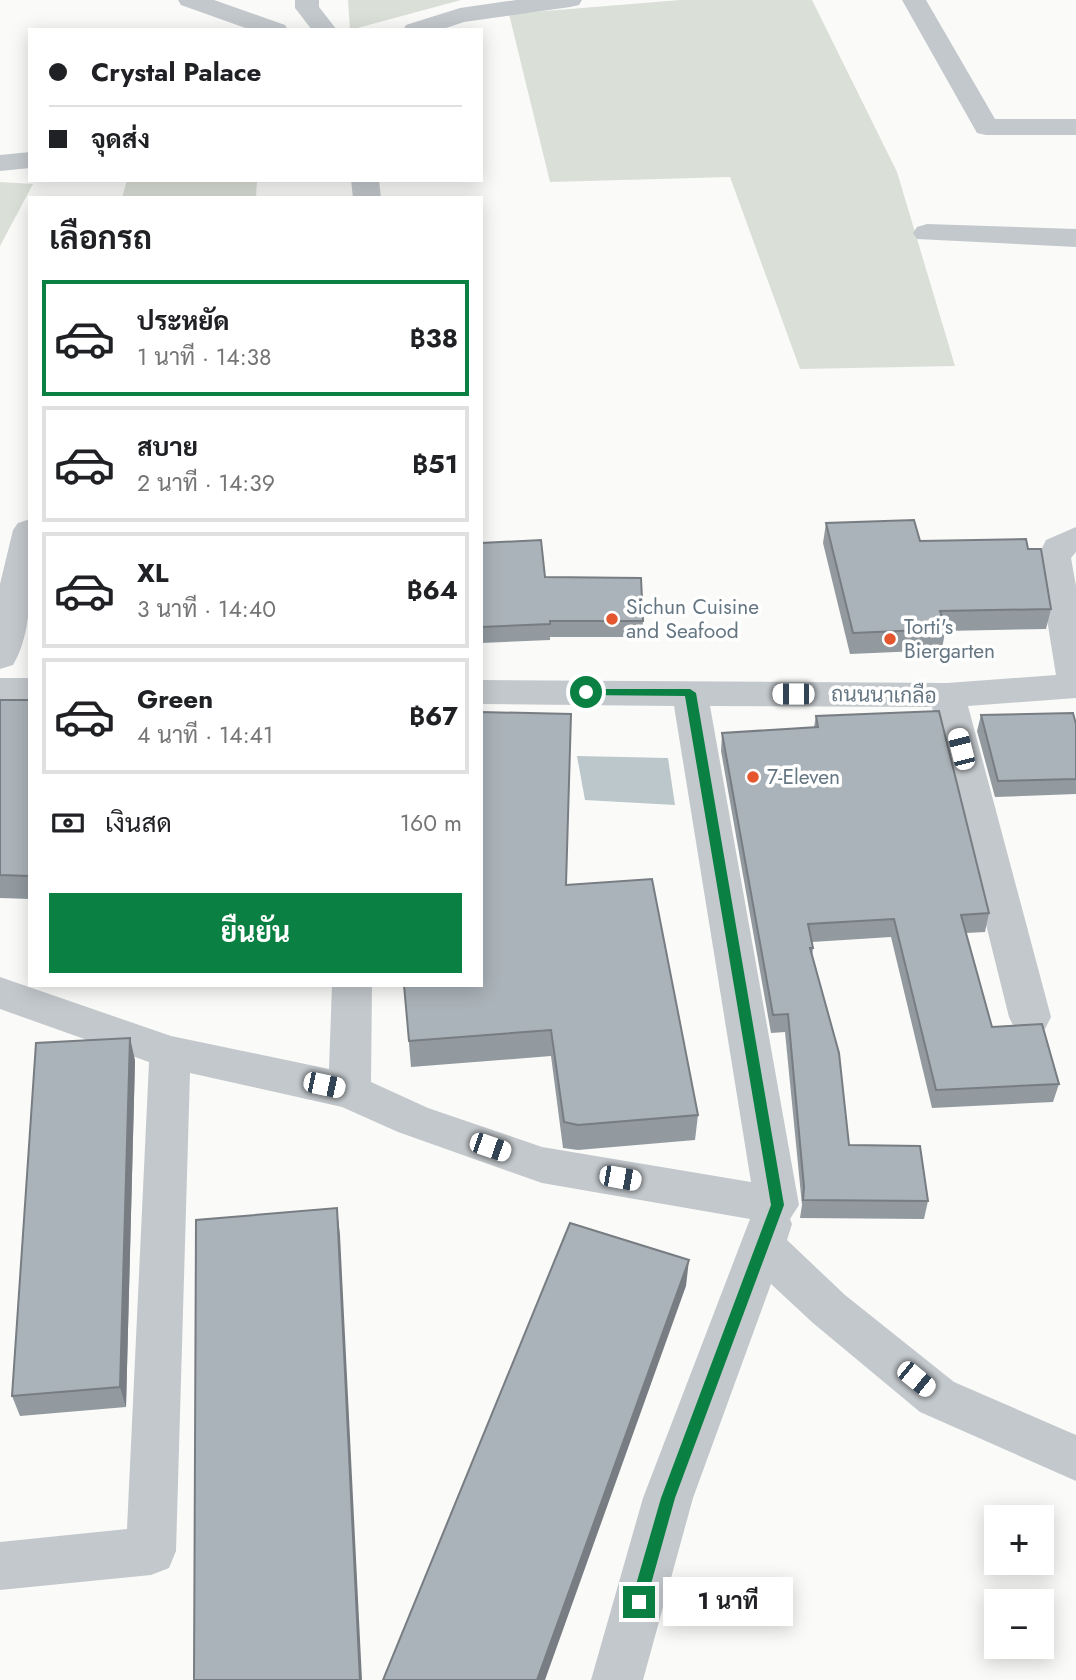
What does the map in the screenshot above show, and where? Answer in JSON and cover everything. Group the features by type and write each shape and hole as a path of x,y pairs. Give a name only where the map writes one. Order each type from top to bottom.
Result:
{"street":[{"path":"190,0 270,28"},
{"path":"307,0 307,8 323,28"},
{"path":"421,28 460,15 570,0"},
{"path":"914,0 986,127 1076,127"},
{"path":"0,163 28,160"},
{"path":"927,233 1076,239"},
{"path":"0,657 28,538"},
{"path":"1076,538 1058,548 1054,558 1076,686"},
{"name":"ถนนนาเกลือ","path":"483,692 947,695 1076,686"},
{"path":"0,690 28,690"},
{"path":"690,693 770,1226 829,1309 937,1397 1076,1458"},
{"path":"947,695 1030,1017"},
{"path":"350,1091 352,987"},
{"path":"0,993 170,1052 350,1091 412,1120 542,1165 770,1226"},
{"path":"0,1566 151,1551 170,1052"},
{"path":"617,1680 668,1498 770,1226"}],"shaded area":[{"path":"348,0 461,0 357,28 350,28"},
{"path":"680,0 812,0 897,172 955,366 800,369 730,177 550,182 509,14"},
{"path":"0,182 33,184 0,246"},
{"path":"126,182 257,182 256,196 123,196"},
{"path":"577,756 668,758 675,805 585,800"}],"building":[{"path":"914,520 920,541 1026,539 1028,549 1041,549 1051,609 940,611 946,629 853,633 826,523"},
{"path":"541,540 545,577 641,578 643,621 550,621 550,624 483,627 483,543"},
{"path":"0,700 28,700 28,876 0,875"},
{"path":"939,711 989,913 961,915 992,1027 1042,1024 1059,1084 936,1090 894,919 808,924 813,948 810,948 839,1053 849,1145 920,1146 928,1201 803,1200 788,1014 773,1015 722,733 818,727 816,716"},
{"path":"483,712 571,714 566,885 652,879 698,1115 578,1125 564,1122 551,1030 409,1041 404,987 483,987"},
{"path":"1073,713 1076,724 1076,779 998,781 981,715"},
{"path":"130,1038 120,1387 12,1396 36,1043"},
{"path":"337,1208 360,1680 194,1680 196,1220"},
{"path":"570,1223 689,1260 537,1680 383,1680"}],"place":[{"name":"Sichun Cuisine and Seafood","path":"612,619"},
{"name":"Torti's Biergarten","path":"890,639"},
{"name":"7-Eleven","path":"753,777"}],"route":[{"path":"586,692 690,693 777,1205 668,1498 639,1602"}]}
